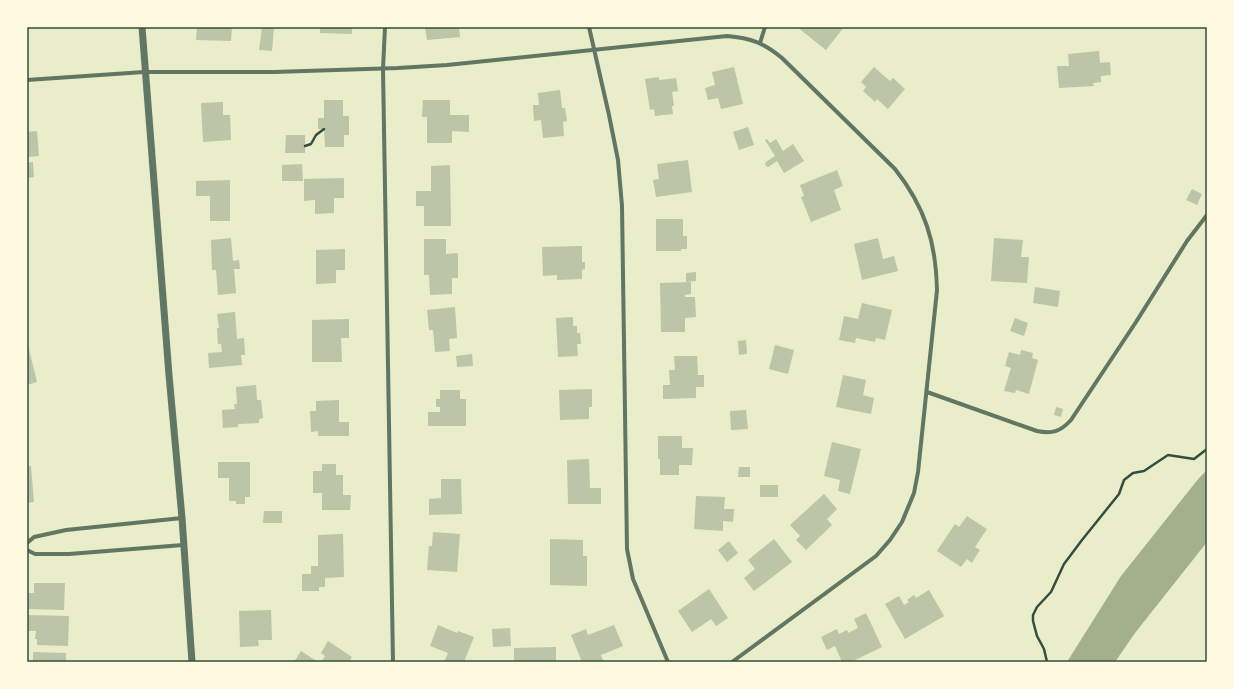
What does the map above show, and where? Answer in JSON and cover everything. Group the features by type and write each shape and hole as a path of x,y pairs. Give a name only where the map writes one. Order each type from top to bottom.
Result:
{"street":[{"path":"142,27 144,72 182,518 192,662"},
{"path":"385,27 383,69 393,662"},
{"path":"589,27 618,160 622,206 627,549 633,579 668,662"},
{"path":"760,42 765,27"},
{"path":"27,80 144,72 281,72 383,69 447,65 727,36 742,37 760,42 770,48 895,169 915,198 926,220 937,266 937,290 918,472 914,493 902,522 890,540 868,563 732,662"},
{"path":"927,392 1037,431 1048,433 1055,432 1063,428 1071,420 1188,241 1207,215"},
{"path":"27,543 34,537 66,530 182,518"},
{"path":"27,550 35,554 69,554 183,545"}],"path":[{"path":"305,146 311,144 316,135 324,129"},
{"path":"1047,662 1044,649 1037,636 1032,615 1037,607 1051,592 1064,564 1119,494 1124,480 1133,473 1144,471 1168,455 1194,459 1207,449"}],"shaded area":[{"path":"1207,470 1207,542 1135,633 1115,662 1067,662 1121,576"}],"building":[{"path":"197,27 232,27 231,41 196,40"},
{"path":"262,27 274,27 272,51 259,50"},
{"path":"320,27 352,27 352,34 320,33"},
{"path":"425,27 459,27 460,37 427,40"},
{"path":"797,27 844,27 826,50"},
{"path":"1099,51 1100,63 1110,62 1111,75 1101,76 1101,82 1093,83 1094,86 1059,88 1057,66 1069,66 1068,54"},
{"path":"734,67 743,104 721,109 718,98 708,100 705,88 715,85 712,72"},
{"path":"874,67 890,81 893,78 905,89 888,109 877,99 875,102 863,91 866,87 861,82"},
{"path":"659,77 659,80 676,78 678,91 672,92 674,106 672,106 673,114 655,116 654,109 650,110 645,79"},
{"path":"560,90 562,108 565,108 567,121 563,122 564,136 543,138 541,120 534,121 533,105 539,105 538,93"},
{"path":"324,100 343,100 343,116 349,116 349,135 344,135 344,147 325,147 324,129 318,129 318,118 324,118"},
{"path":"423,100 450,100 450,115 469,115 469,132 452,131 452,143 427,143 427,117 422,117"},
{"path":"223,102 223,115 230,115 231,140 203,142 201,103"},
{"path":"748,127 754,145 739,150 733,132"},
{"path":"37,131 39,156 27,157 27,132"},
{"path":"286,135 305,135 305,153 285,153"},
{"path":"767,139 770,143 776,139 783,151 793,144 804,161 784,173 777,161 768,167 765,165 766,162 775,156 765,140"},
{"path":"688,160 692,192 656,197 653,180 659,179 657,164"},
{"path":"33,162 34,177 27,178 27,163"},
{"path":"302,164 303,181 282,181 282,165"},
{"path":"450,165 451,226 424,226 424,206 416,206 416,191 431,191 431,166"},
{"path":"837,170 843,186 834,190 841,210 811,222 801,197 804,196 800,185"},
{"path":"344,178 344,198 334,198 334,213 315,214 315,200 304,201 304,179"},
{"path":"230,180 230,221 210,221 210,196 196,196 196,181"},
{"path":"1192,189 1202,194 1197,205 1186,200"},
{"path":"656,219 683,219 683,236 687,236 687,249 681,249 681,251 656,251"},
{"path":"231,238 233,261 239,260 240,269 234,269 236,293 218,295 216,270 212,270 211,240"},
{"path":"878,238 883,259 894,256 898,271 862,280 854,244"},
{"path":"994,238 1023,240 1021,257 1029,257 1027,283 991,281"},
{"path":"424,239 446,239 446,254 458,253 458,278 452,278 452,294 430,295 429,275 424,275"},
{"path":"582,246 582,262 585,262 585,269 582,270 582,279 557,280 557,275 543,276 542,247"},
{"path":"345,249 345,270 336,270 336,283 316,284 316,250"},
{"path":"696,272 696,281 686,282 686,273"},
{"path":"691,282 691,294 685,295 685,297 695,297 696,317 685,318 685,332 661,332 660,283"},
{"path":"1035,287 1060,291 1058,307 1033,303"},
{"path":"862,303 892,310 885,340 876,338 875,342 856,338 855,343 839,340 844,316 858,319"},
{"path":"455,307 457,338 449,339 450,351 435,352 433,330 429,330 427,310"},
{"path":"235,312 237,339 244,338 245,355 241,355 242,365 209,368 208,353 222,352 221,344 218,344 217,328 219,328 217,314"},
{"path":"573,317 573,326 577,326 577,333 580,333 581,344 577,344 578,356 558,357 556,318"},
{"path":"1015,318 1028,323 1024,336 1010,331"},
{"path":"349,319 349,338 341,338 342,362 312,362 312,320"},
{"path":"746,340 747,354 739,355 738,341"},
{"path":"27,341 37,382 27,385"},
{"path":"775,345 794,350 788,374 769,369"},
{"path":"1021,350 1033,353 1032,358 1038,360 1029,394 1016,390 1015,393 1004,391 1011,368 1005,366 1009,352 1020,355"},
{"path":"472,354 473,366 457,367 456,356"},
{"path":"674,356 697,356 698,375 704,375 704,387 696,387 696,398 663,399 663,385 670,385 669,370 675,370"},
{"path":"843,375 866,380 863,395 874,398 871,414 836,407"},
{"path":"256,385 257,400 261,400 263,418 259,419 259,423 238,424 238,427 223,428 222,410 235,409 234,404 237,404 236,387"},
{"path":"592,389 592,407 589,407 589,419 560,420 559,390"},
{"path":"440,390 460,390 460,399 466,399 466,426 428,426 428,412 440,412 440,407 436,407 436,399 440,399"},
{"path":"339,400 339,422 349,422 349,436 318,436 318,431 311,432 310,411 316,411 316,401"},
{"path":"1056,407 1063,409 1061,417 1054,415"},
{"path":"746,410 748,429 731,430 730,411"},
{"path":"658,436 682,436 682,448 693,448 692,465 679,465 679,475 660,475"},
{"path":"832,442 861,449 850,494 838,491 840,480 824,476"},
{"path":"589,459 590,488 601,488 601,504 568,504 567,460"},
{"path":"218,462 250,462 250,497 245,497 245,504 236,504 236,501 229,501 229,478 218,478"},
{"path":"322,464 336,464 336,475 343,475 343,495 351,495 350,510 322,510 322,493 313,493 313,471 322,471"},
{"path":"27,466 31,466 34,502 27,503"},
{"path":"739,467 750,467 750,477 738,477"},
{"path":"441,479 461,479 462,514 429,515 429,499 441,498"},
{"path":"760,485 778,485 778,497 760,497"},
{"path":"824,494 837,509 827,519 832,525 806,550 796,540 800,536 790,525"},
{"path":"696,496 725,497 724,509 734,509 733,522 723,521 723,531 694,529"},
{"path":"264,511 282,511 282,523 263,523"},
{"path":"967,516 987,529 975,547 980,550 972,563 967,559 961,567 937,551 955,524 959,527"},
{"path":"433,532 460,534 457,572 427,570 429,546 432,546"},
{"path":"343,534 344,577 325,578 325,587 319,587 319,591 302,591 302,574 311,574 311,566 318,566 318,535"},
{"path":"550,539 583,540 583,556 587,556 587,586 550,585"},
{"path":"774,539 792,562 754,591 744,578 755,569 748,560"},
{"path":"729,541 738,553 727,562 718,550"},
{"path":"34,583 65,583 64,610 27,609 28,593 34,593"},
{"path":"709,589 728,618 716,626 711,619 692,632 678,611"},
{"path":"929,590 944,616 905,639 885,604 899,596 904,605 909,602 907,600 914,595 916,598"},
{"path":"271,610 272,640 258,640 259,646 240,647 239,611"},
{"path":"866,613 882,647 851,662 842,662 835,646 827,650 821,637 837,629 839,634 847,630 848,633 858,628 854,619"},
{"path":"27,615 69,616 68,646 37,645 37,639 35,639 36,631 27,631"},
{"path":"438,625 457,633 458,631 474,637 464,662 444,662 448,653 430,646"},
{"path":"614,625 623,646 601,655 604,662 582,662 571,635 586,629 588,635"},
{"path":"510,628 511,646 493,647 492,629"},
{"path":"328,641 352,657 349,662 321,662 325,656 321,653"},
{"path":"556,647 556,662 514,662 514,648"},
{"path":"301,651 318,662 294,662"},
{"path":"33,652 66,653 66,662 33,662"}]}
